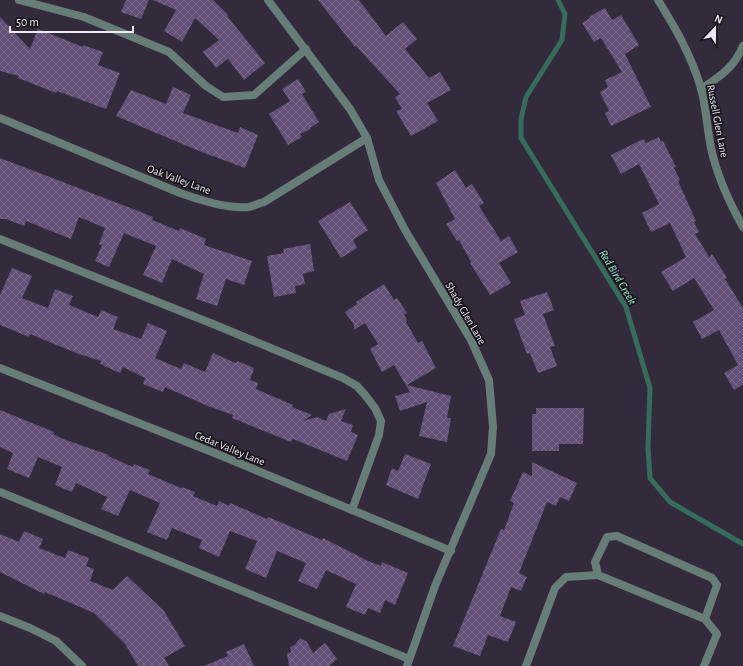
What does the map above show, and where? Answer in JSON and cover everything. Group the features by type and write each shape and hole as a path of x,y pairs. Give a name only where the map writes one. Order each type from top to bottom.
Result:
{"street":[{"path":"19,0 84,17 169,52 206,86 223,97 254,95 306,49"},
{"name":"Shady Glen Lane","path":"268,0 350,109 367,138 379,180 405,230 471,340 489,380 493,427 491,454 435,586 408,662"},
{"name":"Russell Glen Lane","path":"658,0 678,32 688,53 701,89 711,148 718,176 743,227"},
{"path":"701,89 725,73 740,53 743,46"},
{"name":"Oak Valley Lane","path":"0,118 180,193 206,201 230,206 249,207 264,202 367,138"},
{"path":"0,239 220,327 343,378 357,386 375,408 381,421 379,435 352,510"},
{"name":"Cedar Valley Lane","path":"0,368 217,454 451,551"},
{"path":"0,492 408,662"},
{"path":"598,576 595,562 607,537 617,536 712,578 717,585 705,619"},
{"path":"526,666 555,588 566,577 598,576 705,619 717,634 704,666"},
{"path":"0,616 30,628 56,641 82,666"}],"building":[{"path":"126,0 149,0 141,19 121,12"},
{"path":"153,0 213,0 228,15 227,16 265,63 244,80 228,59 216,68 203,52 219,40 195,18 182,42 164,31 176,10"},
{"path":"318,0 359,0 386,36 403,22 417,39 405,49 429,78 440,72 451,90 427,103 438,121 411,136 396,111 402,109 395,97 400,94 356,46 355,47"},
{"path":"605,8 612,20 621,15 639,45 625,54 651,107 611,126 605,113 609,111 600,92 608,87 605,80 622,72 601,38 594,42 582,23 590,18 589,17"},
{"path":"0,17 30,49 38,29 83,47 83,45 103,52 98,65 120,73 106,109 57,91 56,93 18,78 19,76 0,71"},
{"path":"298,79 306,92 302,94 319,122 310,128 311,129 300,134 302,137 288,145 269,114 290,101 282,89"},
{"path":"173,87 191,95 183,113 238,133 240,127 258,135 245,168 199,151 116,116 131,90 166,104"},
{"path":"659,137 661,142 663,141 676,167 674,168 680,180 678,181 696,221 694,222 699,232 695,234 709,257 712,254 743,308 743,385 734,390 724,373 738,365 719,330 702,339 693,322 714,310 694,278 673,291 661,272 686,257 670,223 651,232 642,213 659,204 639,164 621,174 611,155 643,139 646,143"},
{"path":"0,158 153,217 152,220 179,231 180,228 206,239 204,245 252,261 244,285 226,279 217,306 196,299 204,274 172,259 162,283 143,275 156,246 124,233 109,267 95,261 102,245 99,244 105,228 79,217 71,239 26,221 24,226 6,219 0,219"},
{"path":"455,170 466,188 472,184 484,203 479,206 501,241 509,236 518,252 499,263 511,283 490,295 470,263 471,262 459,240 457,241 446,224 455,219 436,183"},
{"path":"350,202 368,230 353,240 357,248 341,258 318,221"},
{"path":"310,244 314,271 303,274 305,284 295,286 296,293 274,297 267,256 284,253 283,249"},
{"path":"12,268 32,276 22,298 48,308 55,289 73,296 69,305 98,317 101,310 118,317 113,329 141,339 148,323 167,331 155,358 181,369 184,363 205,372 213,353 236,363 237,361 254,368 250,380 258,383 256,389 312,415 303,421 317,417 326,421 329,414 346,409 341,421 353,425 351,432 358,435 347,461 293,439 291,442 232,418 233,415 165,387 163,392 143,384 145,378 123,367 120,373 100,364 101,361 76,353 30,334 29,337 0,325 0,295"},
{"path":"384,284 394,300 397,298 407,313 404,315 407,320 406,322 418,343 422,341 436,368 407,385 451,396 447,418 451,418 447,442 419,436 427,402 400,411 395,396 410,392 394,365 382,372 370,349 378,344 365,323 354,330 354,325 345,312 357,304 356,302"},
{"path":"547,292 554,310 543,314 555,346 550,347 557,366 538,373 530,353 527,354 514,319 525,315 520,301"},
{"path":"536,408 584,408 583,444 559,444 559,451 532,451 532,414 536,414"},
{"path":"0,410 54,432 53,434 63,439 109,455 108,456 133,467 134,464 150,470 148,474 181,488 182,487 195,492 193,496 217,506 219,501 229,506 230,503 322,540 323,538 368,561 381,566 382,562 408,573 395,605 385,600 380,613 368,608 365,615 346,607 356,584 326,570 317,589 298,581 306,563 277,551 266,578 245,569 257,541 230,531 219,557 199,548 202,540 172,528 167,540 147,532 160,503 130,490 118,516 101,509 107,497 76,483 72,492 55,485 62,467 38,457 29,478 7,469 13,453 0,447"},
{"path":"405,454 431,464 418,499 386,485 392,468 398,471"},
{"path":"532,462 577,483 569,501 560,497 556,506 547,502 519,573 527,577 521,591 511,587 500,616 516,622 508,642 488,635 480,656 453,646 501,529 504,530 514,503 510,501 523,472 532,476"},
{"path":"24,531 43,539 39,548 65,558 68,550 89,558 86,566 94,569 90,581 113,590 127,576 164,611 185,646 164,658 169,666 138,666 125,644 94,613 45,592 44,594 0,572 0,534 19,542"},
{"path":"300,638 307,642 313,653 325,643 337,659 329,666 289,666 287,653 291,652 290,647 295,645"},
{"path":"244,644 254,666 204,666 228,656 226,652"}],"waterway":[{"name":"Red Bird Creek","path":"558,0 565,14 562,40 526,97 521,119 521,138 626,307 650,388 648,448 650,478 670,502 743,544"}]}
